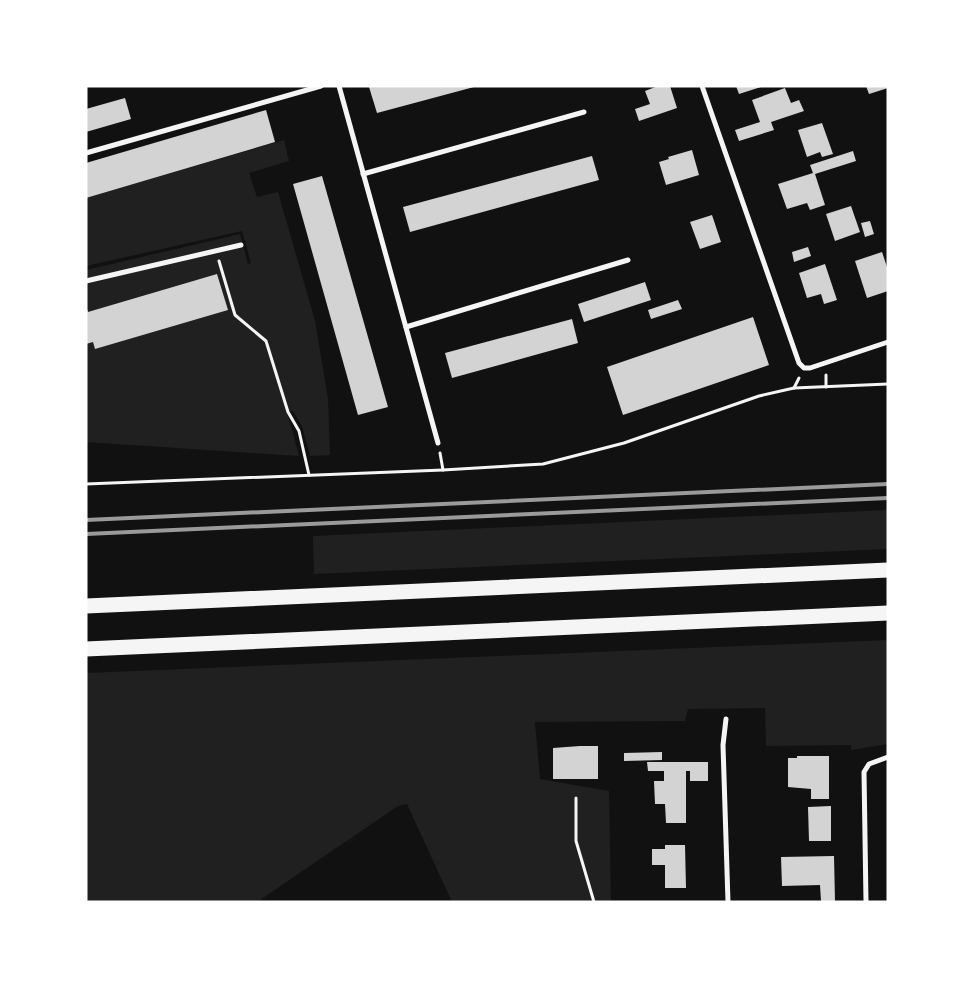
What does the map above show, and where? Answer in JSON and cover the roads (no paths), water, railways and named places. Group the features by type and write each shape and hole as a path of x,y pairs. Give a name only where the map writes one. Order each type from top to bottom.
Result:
{"highway":[{"path":"86,606 888,570"},
{"path":"86,650 888,613"}],"street":[{"path":"86,153 321,86"},
{"path":"339,86 438,443"},
{"path":"702,86 796,354 804,368 888,342"},
{"path":"363,174 584,112"},
{"path":"86,281 241,245"},
{"path":"406,327 628,260"},
{"path":"726,719 723,745 728,902"},
{"path":"866,902 864,772 869,764 885,758"}],"railway":[{"path":"86,520 888,484"},
{"path":"86,534 888,498"}]}
